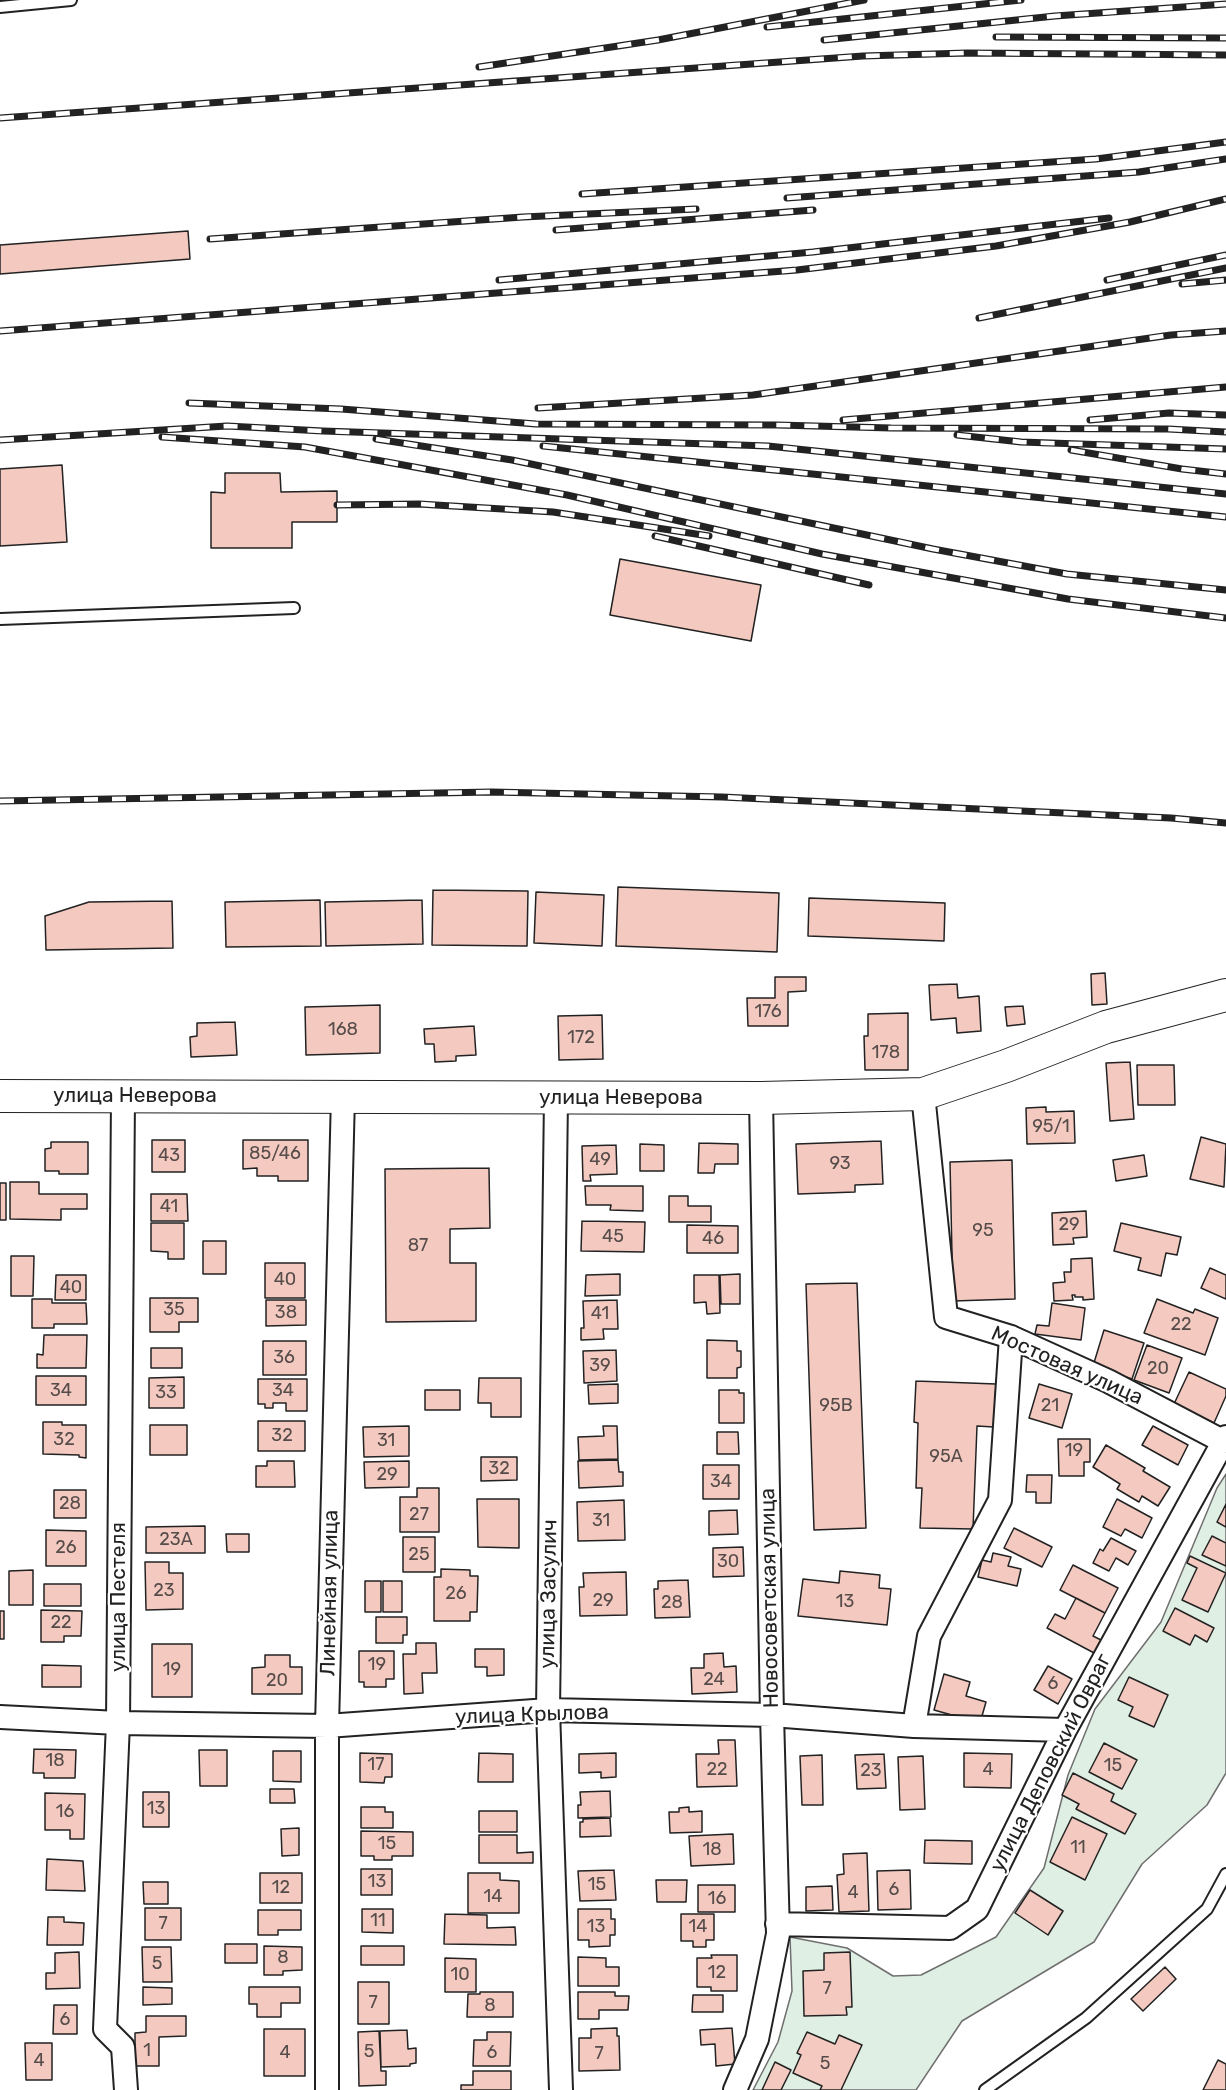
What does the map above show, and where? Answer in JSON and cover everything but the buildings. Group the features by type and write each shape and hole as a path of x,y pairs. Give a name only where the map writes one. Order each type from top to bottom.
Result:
{"street":[{"name":"улица Неверова","path":"0,1096 761,1098 923,1094 1006,1066 1106,1027 1226,995"},
{"name":"Мостовая улица","path":"923,1094 946,1317 1011,1337 1108,1381 1225,1439"},
{"name":"Линейная улица","path":"327,2090 327,1726 343,1096"},
{"name":"улица Пестеля","path":"123,1097 118,1723 105,2029 123,2047 126,2090"},
{"name":"улица Засулич","path":"556,1098 548,1710 561,2090"},
{"name":"Новосоветская улица","path":"735,2090 757,2039 778,1935 761,1098"},
{"path":"914,1726 929,1636 1000,1500 1011,1337"},
{"name":"улица Деповский Овраг","path":"777,1924 950,1928 978,1909 1065,1730 1225,1439"},
{"name":"улица Крылова","path":"0,1717 118,1723 327,1726 548,1710 772,1715 914,1726 1065,1730"}],"lane":[{"path":"0,7 71,0"},
{"path":"0,619 294,608"},
{"path":"985,2090 1086,2018 1207,1910 1226,1874"}],"green space":[{"path":"1226,1474 1226,1773 1207,1805 1142,1864 1094,1942 962,2021 916,2090 753,2090 778,2042 792,1991 790,1937 847,1948 893,1976 921,1975 996,1937 1044,1868 1068,1775 1095,1709 1161,1622 1217,1488"}],"railway":[{"path":"479,67 658,40 864,0"},
{"path":"767,27 1021,0"},
{"path":"824,40 1055,16 1226,4"},
{"path":"996,37 1226,38"},
{"path":"0,118 863,56 967,53 1226,55"},
{"path":"582,194 1096,159 1226,142"},
{"path":"787,198 1139,172 1226,159"},
{"path":"0,331 797,270 996,246 1130,222 1226,199"},
{"path":"210,239 523,217 696,209"},
{"path":"556,230 813,210"},
{"path":"499,280 813,252 1109,218"},
{"path":"1107,280 1226,255"},
{"path":"979,318 1226,268"},
{"path":"1182,284 1226,280"},
{"path":"538,408 753,395 1171,335 1226,331"},
{"path":"843,420 1226,387"},
{"path":"189,403 341,409 536,424 1168,429 1226,432"},
{"path":"1090,420 1169,413 1226,415"},
{"path":"0,440 227,426 768,446 1226,494"},
{"path":"957,435 1021,442 1226,449"},
{"path":"162,437 305,447 567,495 822,554 1068,599 1226,618"},
{"path":"376,439 512,460 933,549 1067,574 1226,590"},
{"path":"543,446 1226,517"},
{"path":"1071,450 1226,474"},
{"path":"337,505 419,504 553,512 709,536"},
{"path":"655,536 869,585"},
{"path":"0,801 492,792 722,797 1171,818 1226,823"}]}
